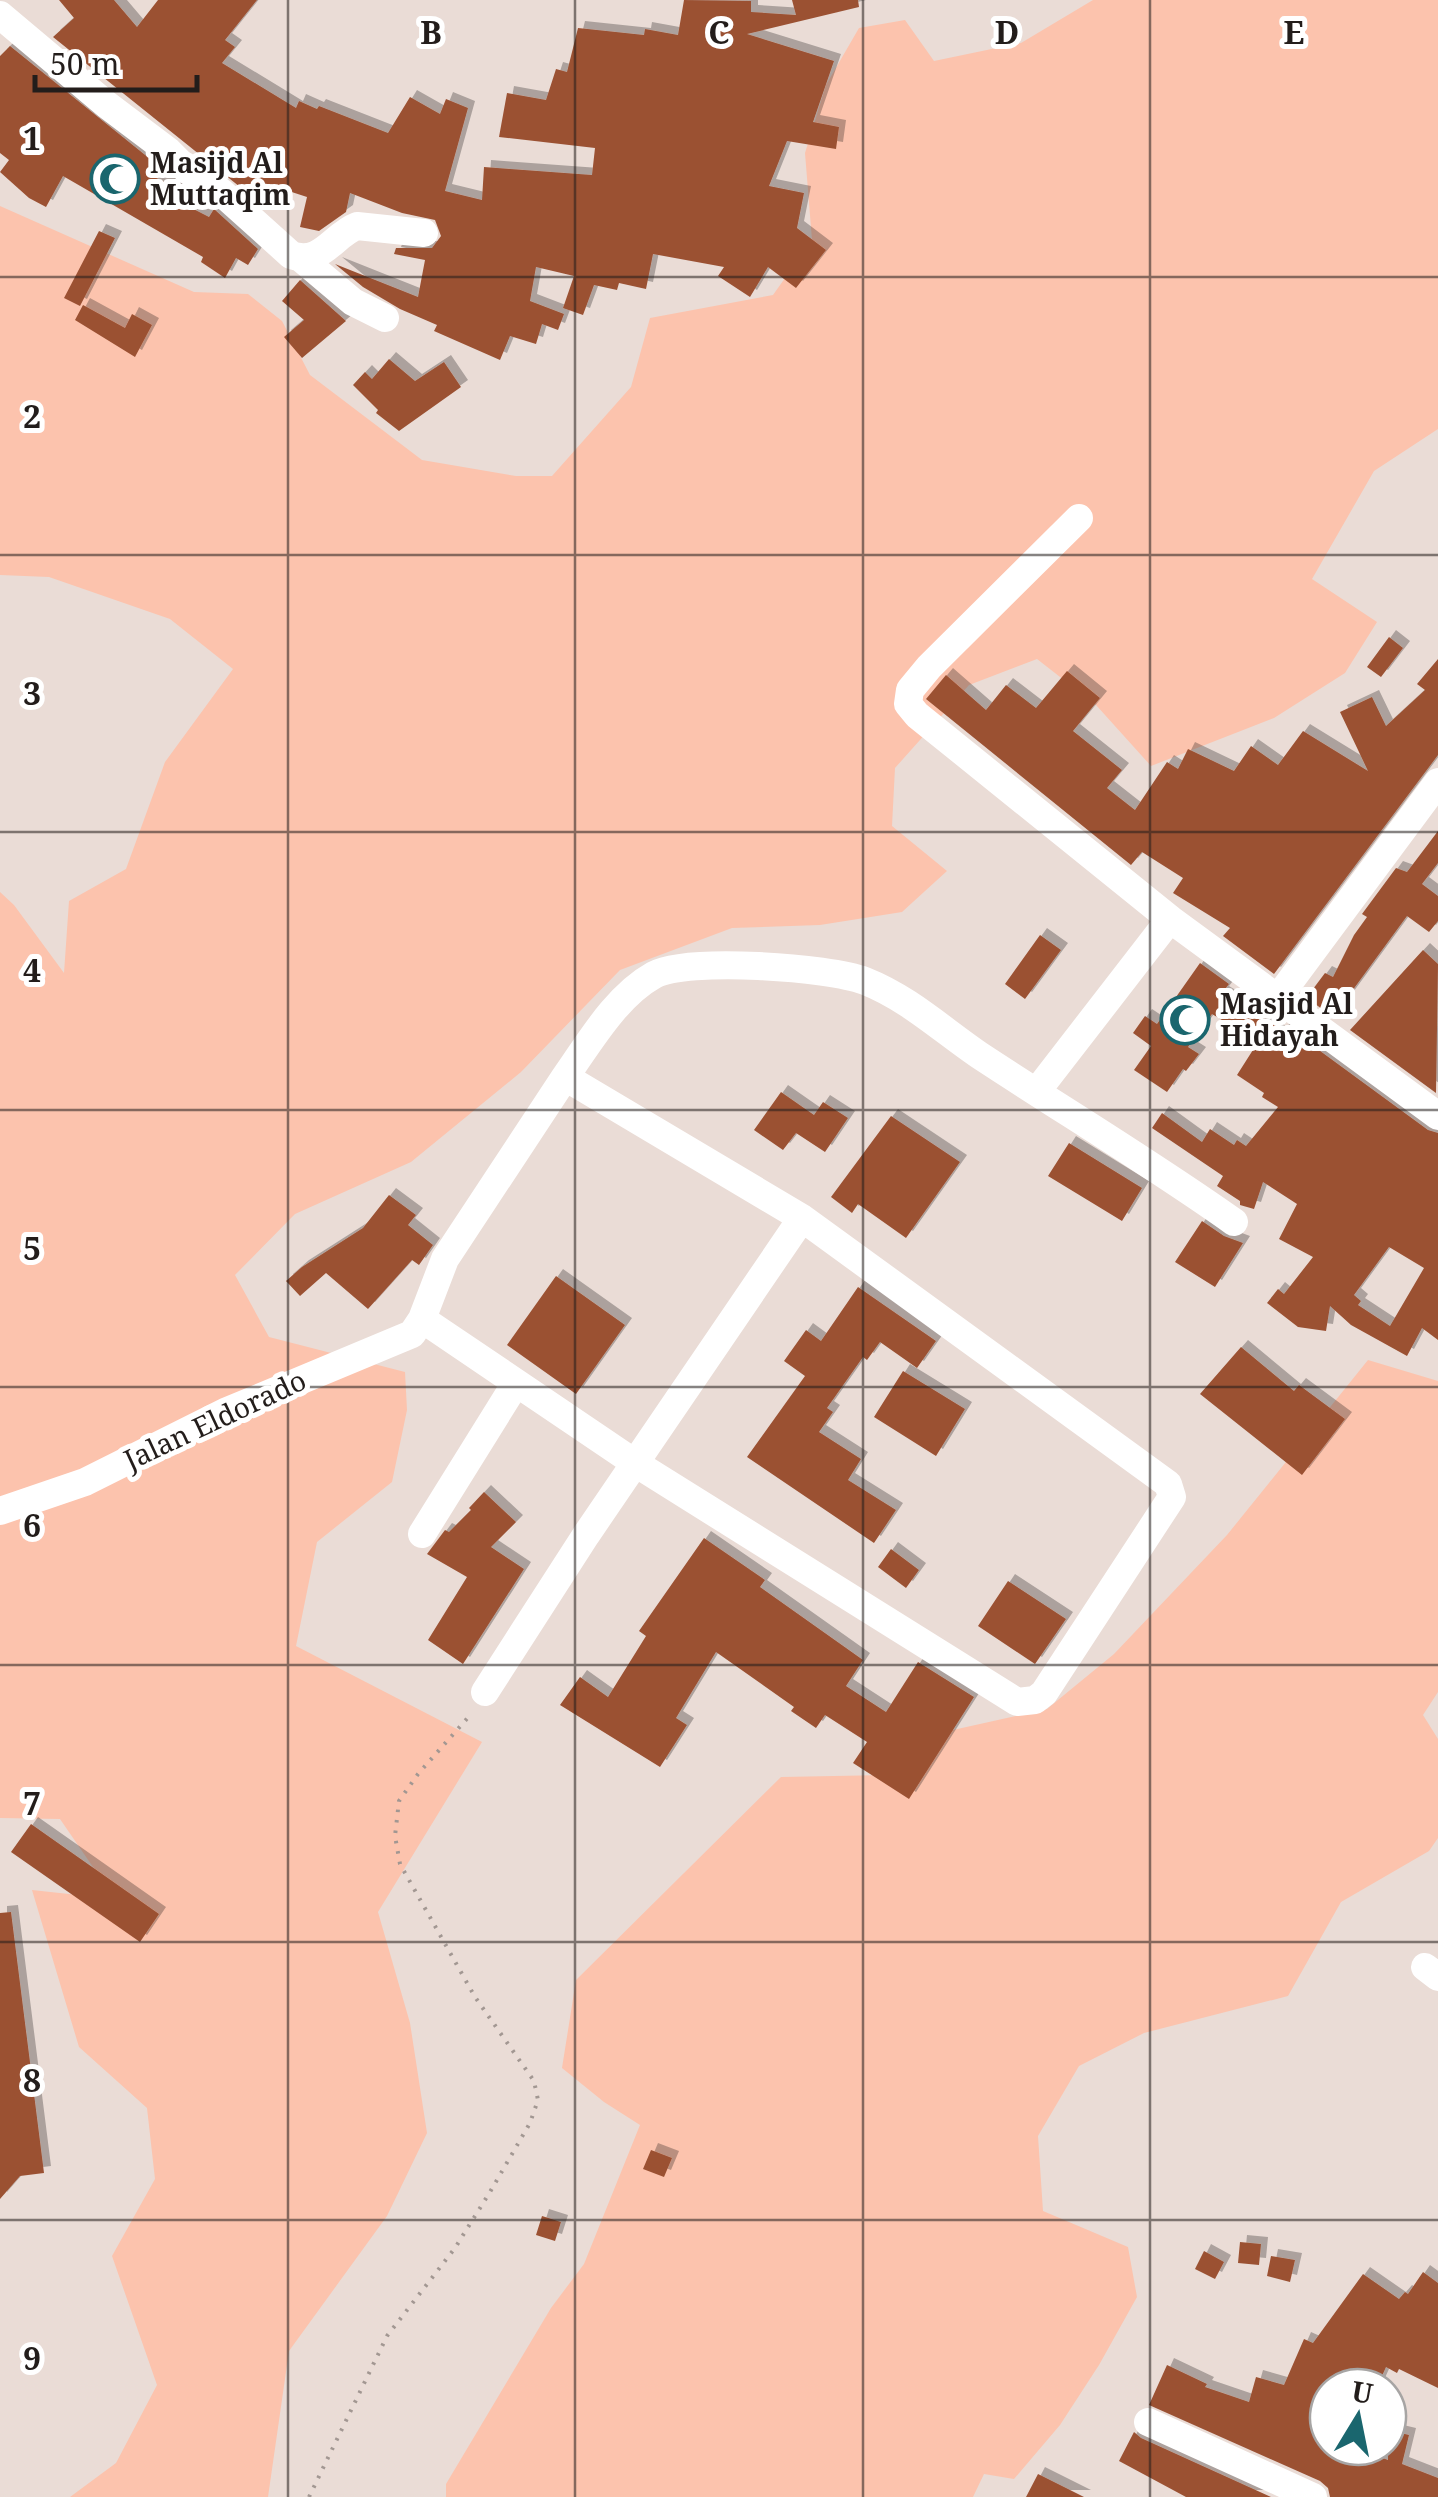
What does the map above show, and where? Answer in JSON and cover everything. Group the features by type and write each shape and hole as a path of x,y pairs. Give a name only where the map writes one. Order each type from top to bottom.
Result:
{"street":[{"path":"0,15 187,170 221,192 291,255 302,259 352,302 385,318"},
{"path":"302,259 314,258 357,226 424,233"},
{"path":"1080,518 929,668 910,690 908,704 1170,919 1438,1116"},
{"path":"1277,999 1438,782"},
{"path":"1037,1090 1170,919"},
{"path":"564,1077 802,1218 1168,1484 1172,1497 1169,1506 1044,1693 1026,1702 1010,1698 635,1463 422,1319 445,1259 564,1077 631,992 655,974 704,966 834,972 892,994 1234,1222"},
{"path":"485,1692 802,1218"},
{"name":"Jalan Eldorado","path":"0,1511 84,1482 225,1412 412,1334 422,1319"},
{"path":"422,1534 516,1383"},
{"path":"1148,2422 1313,2497"}],"path":[{"path":"309,2497 387,2336 455,2248 530,2123 538,2100 534,2081 475,1997 400,1864 395,1836 400,1801 418,1774 462,1728 485,1692"}],"shaded area":[{"path":"1093,0 1438,0 1438,429 1374,471 1312,579 1377,622 1345,673 1274,718 1151,766 1096,705 1037,659 969,685 895,768 892,826 947,871 902,912 820,925 732,928 620,970 521,1072 411,1162 295,1214 235,1275 269,1337 405,1372 407,1410 392,1482 317,1542 296,1646 482,1742 378,1912 410,2023 427,2133 387,2216 289,2351 268,2497 70,2497 116,2463 157,2385 112,2256 155,2179 147,2108 79,2047 32,1890 115,1899 60,1819 0,1818 0,892 64,973 69,901 126,869 165,762 233,669 170,619 49,577 0,575 0,206 194,292 248,294 282,321 310,375 422,460 516,476 552,476 631,387 650,318 773,295 812,240 805,153 826,85 859,28 905,20 934,61 1021,43"},
{"path":"1368,1360 1438,1381 1438,1692 1423,1715 1438,1739 1438,1838 1429,1851 1341,1902 1288,1996 1144,2033 1079,2066 1038,2136 1043,2211 1128,2247 1137,2297 1060,2425 1014,2479 984,2474 973,2497 446,2497 446,2484 551,2308 584,2264 640,2125 562,2068 576,1980 781,1777 887,1775 935,1734 1047,1709 1114,1654 1227,1535"}],"building":[{"path":"59,0 114,0 137,27 158,0 257,0 225,40 235,47 222,63 296,108 299,101 317,109 319,106 388,133 410,97 440,114 446,99 468,108 445,191 482,200 484,167 592,175 595,148 499,137 507,93 546,100 556,69 567,72 578,28 644,35 645,29 678,35 684,0 751,1 751,12 796,15 792,0 858,0 859,7 747,34 834,61 813,122 839,127 836,149 787,141 769,186 804,193 797,228 826,250 796,288 768,267 750,297 718,276 724,267 653,254 646,289 619,283 617,290 594,285 583,315 563,308 574,276 536,267 530,301 564,314 558,330 542,324 536,344 510,336 500,360 434,331 437,325 363,287 335,264 418,297 425,260 394,254 396,248 432,248 441,236 435,220 402,213 350,193 346,212 319,231 300,227 307,197 264,183 255,199 53,37 74,18"},
{"path":"10,46 155,163 148,174 177,188 172,198 209,217 214,209 258,249 248,265 236,258 225,278 201,262 203,257 63,176 46,207 29,198 0,172 9,160 0,153 0,56"},
{"path":"99,231 115,238 80,306 64,298"},
{"path":"300,280 346,321 302,358 284,337 304,320 282,301"},
{"path":"83,305 125,328 132,314 152,325 135,357 75,320"},
{"path":"389,359 415,381 444,362 461,387 399,431 376,413 378,410 353,385 365,372 372,379"},
{"path":"1389,637 1403,648 1381,677 1367,667"},
{"path":"1438,659 1438,755 1274,974 1223,936 1230,928 1173,893 1183,878 1142,852 1131,865 926,699 946,675 986,710 1006,685 1036,708 1067,671 1100,698 1073,731 1122,770 1107,788 1135,810 1167,762 1178,769 1188,749 1234,771 1251,746 1278,765 1303,731 1368,771 1340,712 1372,697 1386,726 1425,690 1417,684"},
{"path":"1438,831 1438,863 1422,884 1438,896 1438,921 1429,932 1407,916 1333,1017 1311,1001 1316,997 1310,993 1325,973 1333,977 1367,917 1362,914 1396,868 1407,872"},
{"path":"1040,935 1061,950 1025,999 1005,984"},
{"path":"1423,950 1438,964 1436,1093 1350,1030"},
{"path":"1200,963 1229,984 1222,993 1276,1026 1274,1030 1280,1034 1286,1026 1428,1130 1438,1133 1438,1340 1422,1328 1407,1356 1351,1325 1330,1306 1326,1331 1298,1327 1267,1303 1278,1289 1284,1294 1313,1257 1279,1239 1297,1204 1263,1182 1254,1209 1240,1205 1240,1201 1217,1186 1223,1176 1152,1128 1162,1113 1202,1142 1210,1129 1234,1145 1237,1140 1246,1146 1278,1107 1237,1075 1258,1042 1212,1014 1188,1047 1199,1054 1167,1092 1134,1070 1151,1046 1133,1033 1145,1016 1157,1024","holes":["1389,1247 1424,1268 1390,1326 1358,1305 1361,1301 1354,1295"]},
{"path":"781,1092 814,1115 823,1102 848,1118 825,1152 796,1133 783,1150 754,1130"},
{"path":"891,1116 960,1162 906,1238 858,1204 852,1213 831,1197"},
{"path":"1069,1143 1142,1188 1122,1221 1048,1176"},
{"path":"389,1195 416,1215 408,1225 433,1245 419,1265 412,1260 368,1309 326,1273 300,1296 286,1281 363,1228"},
{"path":"1202,1221 1243,1243 1215,1287 1175,1262"},
{"path":"556,1276 625,1325 576,1394 507,1345"},
{"path":"858,1287 936,1341 917,1368 880,1342 867,1360 863,1357 827,1408 833,1412 819,1432 861,1459 848,1480 896,1510 874,1543 747,1457 805,1376 784,1361 806,1330 821,1341"},
{"path":"1241,1347 1294,1391 1299,1385 1345,1419 1302,1475 1200,1394"},
{"path":"903,1371 965,1409 936,1456 874,1417"},
{"path":"484,1492 516,1522 491,1547 524,1569 463,1664 428,1640 467,1577 427,1554"},
{"path":"704,1538 765,1580 760,1587 863,1660 846,1686 886,1712 918,1662 974,1697 909,1799 853,1763 867,1742 825,1715 816,1728 791,1711 794,1707 716,1652 676,1718 687,1725 660,1767 560,1705 580,1677 608,1697 646,1636 639,1631"},
{"path":"891,1549 919,1570 906,1588 878,1567"},
{"path":"1008,1581 1066,1619 1035,1664 978,1626"},
{"path":"31,1824 159,1914 140,1942 11,1852"},
{"path":"11,1912 44,2173 20,2176 0,2199 0,1913"},
{"path":"651,2150 672,2158 664,2177 643,2169"},
{"path":"542,2216 561,2222 555,2241 536,2235"},
{"path":"1240,2242 1261,2244 1259,2265 1238,2263"},
{"path":"1204,2251 1224,2262 1215,2279 1195,2269"},
{"path":"1271,2256 1295,2260 1290,2282 1267,2276"},
{"path":"1423,2272 1438,2283 1438,2388 1408,2373 1408,2367 1308,2367 1308,2467 1408,2466 1438,2478 1438,2497 1330,2497 1328,2488 1320,2481 1149,2405 1167,2365 1207,2384 1205,2387 1249,2402 1256,2377 1284,2385 1304,2339 1313,2343 1363,2274 1399,2299 1405,2292 1408,2294"},
{"path":"1134,2432 1271,2497 1186,2497 1119,2461"},
{"path":"1038,2474 1084,2497 1026,2497"}],"place":[{"name":"Masijd Al Muttaqim","path":"115,179"},
{"name":"Masjid Al Hidayah","path":"1185,1020"}]}
